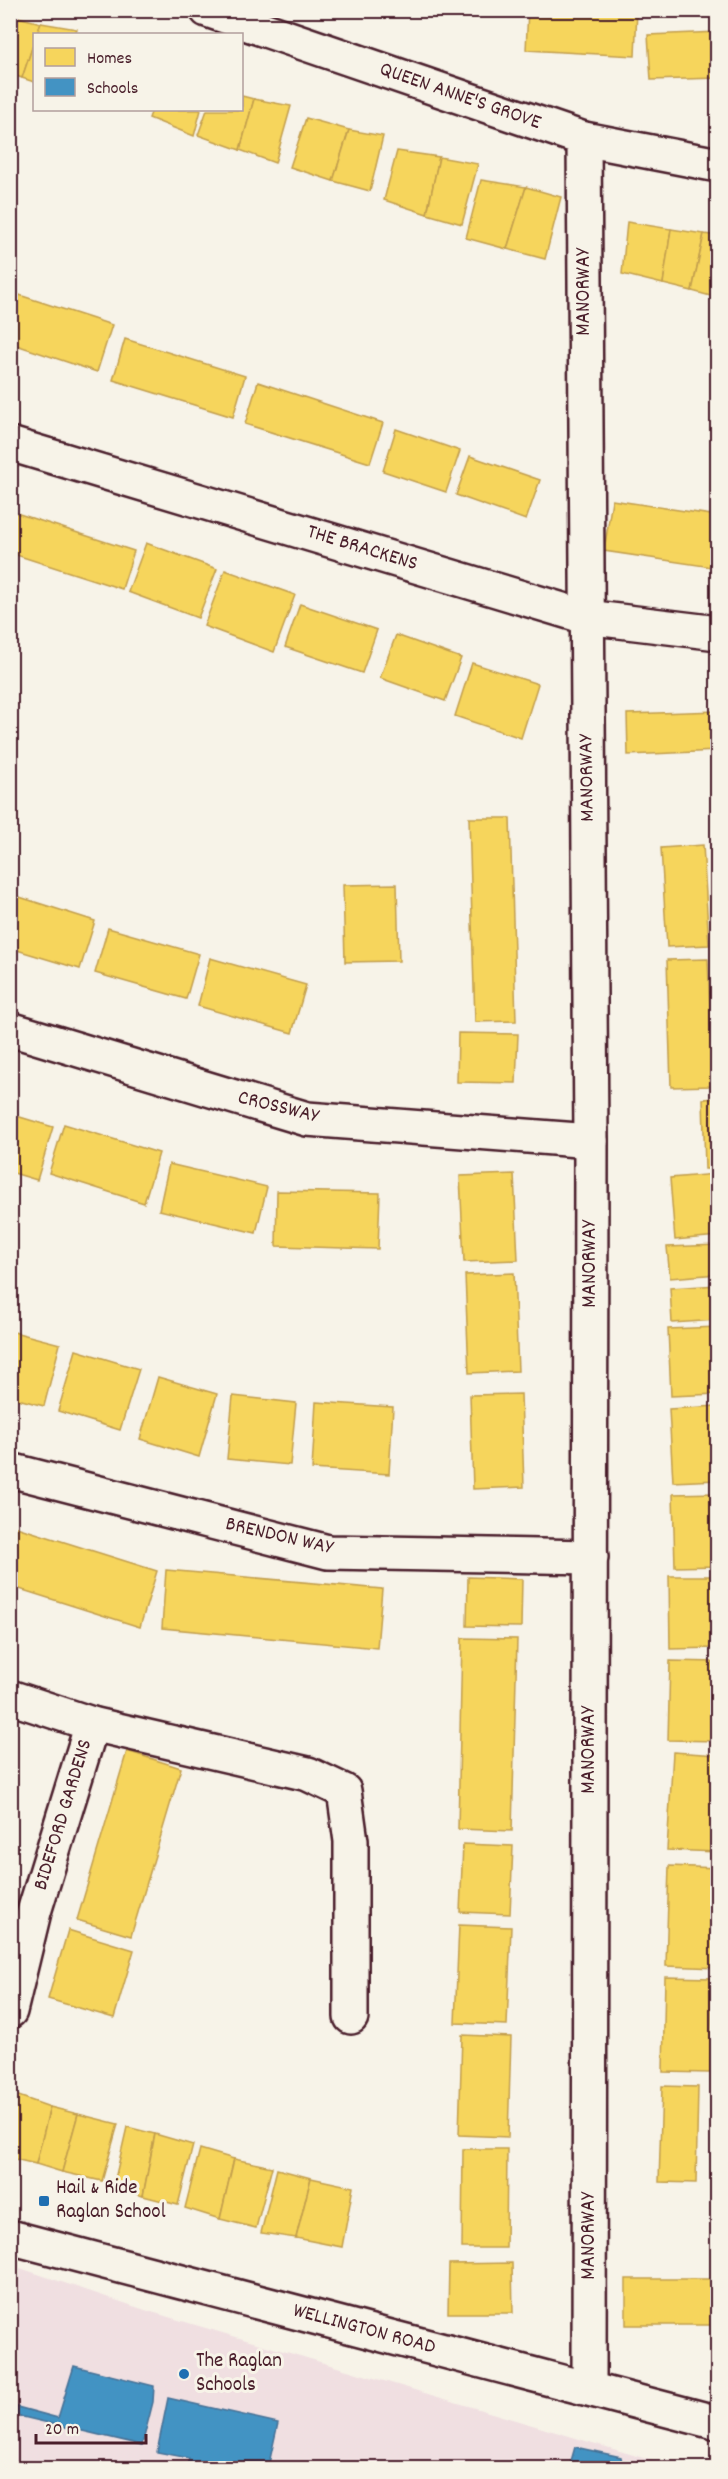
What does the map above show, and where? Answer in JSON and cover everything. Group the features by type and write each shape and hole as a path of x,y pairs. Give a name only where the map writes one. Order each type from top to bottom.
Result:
{"street":[{"name":"QUEEN ANNE'S GROVE","path":"207,10 584,139 717,165"},
{"name":"MANORWAY","path":"584,139 591,1141 590,2388"},
{"name":"THE BRACKENS","path":"10,444 586,617 717,633"},
{"name":"CROSSWAY","path":"10,1029 307,1119 591,1141"},
{"name":"BRENDON WAY","path":"10,1470 328,1552 591,1557"},
{"path":"10,1697 92,1724 308,1774 344,1791 351,1841 351,2017"},
{"name":"BIDEFORD GARDENS","path":"10,2012 34,1912 92,1724"},
{"name":"WELLINGTON ROAD","path":"10,2237 717,2423"}],"shaded area":[{"name":"The Raglan Schools","path":"11,2265 145,2310 677,2468 11,2468"}],"building: Homes":[{"path":"528,10 637,10 635,56 526,50"},
{"path":"10,15 41,23 37,33 33,33 33,45 22,78 10,74"},
{"path":"41,23 77,29 75,33 37,33"},
{"path":"718,32 718,78 651,80 648,35"},
{"path":"33,45 33,82 22,78"},
{"path":"243,96 254,99 240,150 198,135 207,111 243,111"},
{"path":"254,99 291,106 275,163 240,150"},
{"path":"152,111 201,111 194,136 149,118"},
{"path":"306,118 349,130 333,181 290,167"},
{"path":"349,130 383,136 370,191 333,181"},
{"path":"397,151 439,157 427,214 384,200"},
{"path":"439,157 478,164 462,224 427,214"},
{"path":"481,180 526,187 507,249 466,238"},
{"path":"526,187 561,197 545,259 507,249"},
{"path":"627,222 671,229 663,284 622,274"},
{"path":"671,229 704,234 692,291 663,284"},
{"path":"704,234 718,236 718,298 692,291"},
{"path":"10,292 112,325 97,372 10,343"},
{"path":"125,339 245,376 233,417 113,380"},
{"path":"258,382 383,423 370,463 245,424"},
{"path":"396,429 460,451 446,492 383,471"},
{"path":"470,456 540,480 526,520 456,495"},
{"path":"612,500 718,516 718,568 604,551"},
{"path":"10,511 134,551 122,589 10,553"},
{"path":"146,543 217,569 198,618 128,592"},
{"path":"225,570 295,595 274,652 204,626"},
{"path":"300,604 377,630 362,673 285,647"},
{"path":"396,635 461,658 445,701 380,678"},
{"path":"472,663 538,684 521,738 455,716"},
{"path":"718,711 718,751 628,755 627,714"},
{"path":"469,818 510,818 516,1021 475,1022"},
{"path":"703,845 709,945 667,947 661,848"},
{"path":"397,884 399,961 345,962 343,885"},
{"path":"10,894 95,921 80,969 10,948"},
{"path":"108,928 199,954 186,999 95,973"},
{"path":"210,958 306,985 292,1033 198,1006"},
{"path":"708,959 713,1086 671,1087 667,960"},
{"path":"458,1033 518,1034 516,1083 457,1082"},
{"path":"718,1098 718,1169 705,1169 703,1099"},
{"path":"10,1114 53,1127 37,1180 10,1172"},
{"path":"64,1124 159,1153 144,1203 49,1173"},
{"path":"169,1164 267,1187 256,1233 159,1210"},
{"path":"514,1174 518,1260 464,1262 460,1176"},
{"path":"716,1174 718,1236 675,1240 670,1178"},
{"path":"277,1191 380,1193 378,1249 276,1246"},
{"path":"718,1245 718,1274 670,1278 667,1247"},
{"path":"514,1273 518,1371 469,1373 465,1275"},
{"path":"718,1285 718,1320 672,1323 670,1288"},
{"path":"718,1327 718,1394 671,1396 668,1329"},
{"path":"10,1331 60,1344 44,1406 10,1397"},
{"path":"76,1350 139,1369 120,1430 58,1411"},
{"path":"158,1377 217,1394 199,1457 140,1439"},
{"path":"521,1394 524,1487 473,1489 470,1395"},
{"path":"233,1396 296,1403 290,1465 227,1459"},
{"path":"316,1402 393,1407 389,1474 312,1469"},
{"path":"717,1406 718,1480 673,1482 669,1409"},
{"path":"716,1493 718,1566 675,1567 673,1494"},
{"path":"10,1525 157,1571 140,1627 10,1586"},
{"path":"166,1570 382,1589 377,1648 162,1628"},
{"path":"669,1576 718,1576 718,1648 670,1649"},
{"path":"468,1577 522,1579 521,1627 467,1626"},
{"path":"462,1638 517,1639 512,1831 458,1829"},
{"path":"670,1661 718,1662 718,1741 668,1740"},
{"path":"127,1751 181,1768 131,1936 77,1920"},
{"path":"673,1752 718,1755 718,1852 667,1850"},
{"path":"463,1844 513,1846 510,1914 460,1912"},
{"path":"669,1866 718,1868 718,1968 666,1966"},
{"path":"459,1925 511,1927 507,2025 455,2023"},
{"path":"68,1930 134,1950 114,2018 48,1999"},
{"path":"665,1977 712,1978 710,2073 663,2072"},
{"path":"462,2035 511,2037 508,2137 459,2135"},
{"path":"662,2086 698,2087 696,2183 659,2182"},
{"path":"10,2093 50,2107 36,2164 10,2158"},
{"path":"50,2107 78,2114 62,2172 36,2164"},
{"path":"78,2114 118,2124 102,2181 62,2172"},
{"path":"127,2127 155,2134 143,2196 113,2188"},
{"path":"155,2134 193,2145 178,2205 143,2196"},
{"path":"200,2149 234,2159 220,2219 185,2208"},
{"path":"463,2149 507,2149 506,2248 462,2248"},
{"path":"234,2159 272,2167 256,2228 220,2219"},
{"path":"277,2169 311,2178 296,2238 261,2233"},
{"path":"311,2178 353,2187 342,2247 296,2238"},
{"path":"512,2263 513,2313 448,2313 449,2264"},
{"path":"626,2279 718,2279 718,2325 626,2325"}],"building: Schools":[{"path":"74,2366 154,2386 153,2402 142,2445 10,2414 10,2405 58,2418"},
{"path":"168,2398 278,2423 268,2468 186,2468 189,2458 157,2452"},
{"path":"575,2447 621,2457 623,2468 569,2468"}],"place":[{"name":"Hail & Ride Raglan School","path":"44,2201"},
{"name":"The Raglan Schools","path":"184,2374"}]}
